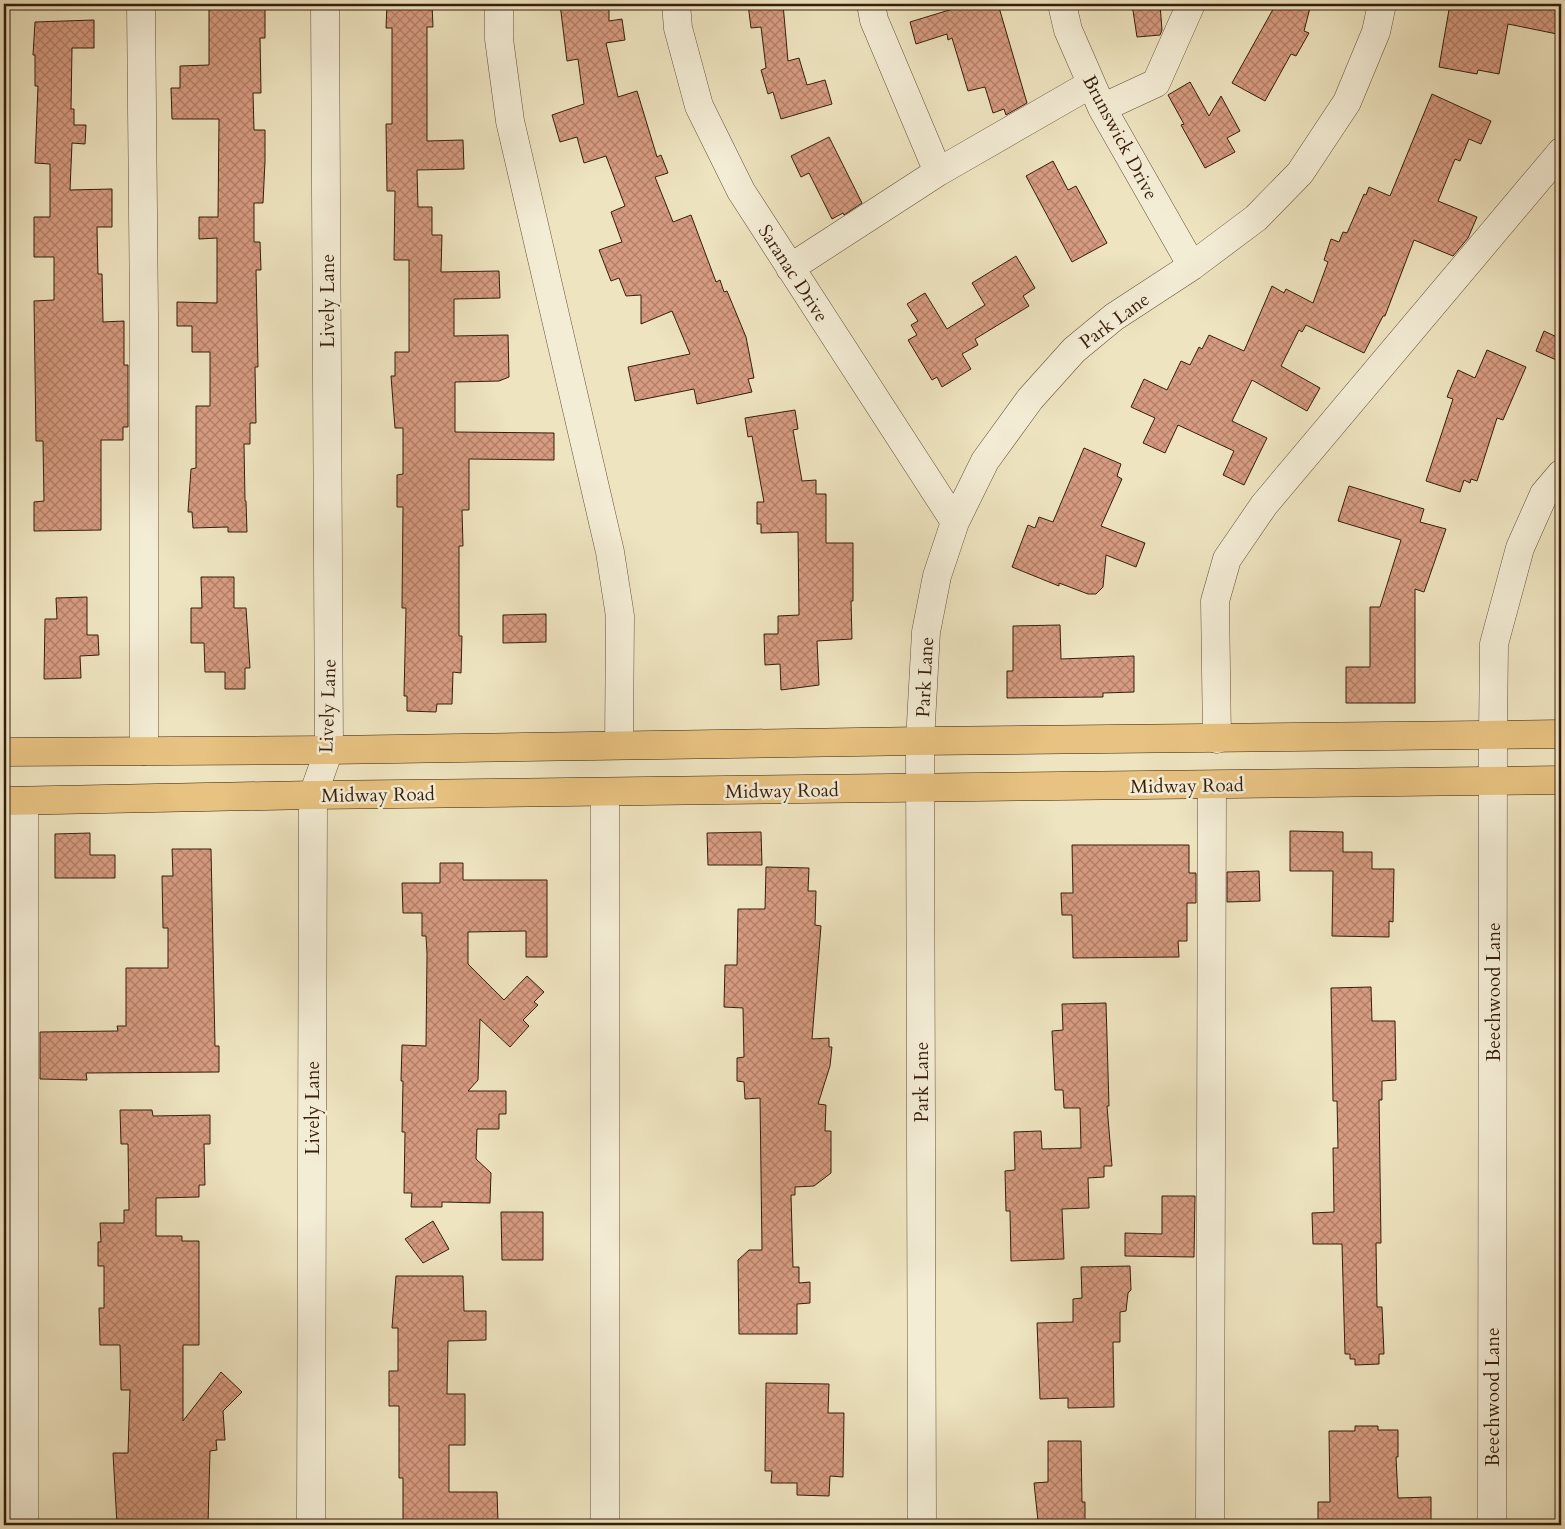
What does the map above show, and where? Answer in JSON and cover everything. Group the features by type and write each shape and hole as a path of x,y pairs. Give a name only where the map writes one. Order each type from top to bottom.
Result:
{"main road":[{"path":"4,752 330,750 1561,734"},
{"name":"Midway Road","path":"14,801 313,795 1561,780"}],"street":[{"path":"141,4 144,316 144,751"},
{"name":"Lively Lane","path":"311,1525 313,795 330,750 325,4"},
{"path":"498,4 499,38 510,121 608,543 620,616 620,746"},
{"name":"Saranac Drive","path":"676,4 678,28 699,106 741,191 955,522"},
{"path":"871,4 874,20 938,172"},
{"name":"Brunswick Drive","path":"1062,4 1068,30 1096,96 1192,266"},
{"path":"790,268 938,172 1096,96 1156,83 1191,4"},
{"name":"Park Lane","path":"922,1525 920,741 926,632 937,576 955,522 985,461 1030,399 1074,350 1114,317 1192,266 1256,218 1300,173 1347,102 1376,32 1382,4"},
{"path":"1217,738 1215,601 1226,559 1264,505 1561,152"},
{"name":"Beechwood Lane","path":"1492,1525 1494,644 1520,548 1544,494 1561,474"},
{"path":"1210,1525 1212,785"},
{"path":"605,792 605,1525"},
{"path":"14,801 24,1525"}],"building":[{"path":"209,4 265,4 265,38 260,38 261,93 253,93 254,130 265,130 265,161 263,203 254,203 254,242 260,242 261,270 256,270 258,367 255,367 256,423 250,423 250,444 244,444 247,532 228,532 228,527 193,528 192,512 188,512 191,469 196,468 196,406 210,406 210,352 192,352 192,326 177,326 177,302 217,303 217,238 199,239 199,217 218,217 219,119 172,119 171,88 180,88 180,66 209,65"},
{"path":"387,4 432,4 433,27 427,27 427,141 463,140 464,169 417,170 418,207 432,207 432,235 442,235 441,272 499,271 500,298 454,299 454,336 508,335 509,377 499,381 455,382 455,432 554,433 554,460 469,459 469,510 462,510 463,546 459,546 459,636 462,636 461,673 453,672 452,704 437,704 436,712 407,711 407,696 404,696 406,608 402,608 403,507 397,507 397,475 403,474 403,428 395,428 391,376 395,376 395,352 409,352 409,260 394,260 395,191 387,191 386,124 392,124 392,28 386,28"},
{"path":"560,4 609,4 609,21 622,19 625,40 606,43 618,97 637,91 657,157 661,155 668,173 655,177 673,222 691,215 716,282 720,280 724,292 727,291 746,337 754,378 748,379 752,392 697,404 694,389 635,401 628,367 690,354 672,311 641,324 641,295 626,296 619,278 611,281 599,250 622,242 611,212 625,206 606,156 584,163 577,137 560,142 552,115 584,104 578,59 567,61"},
{"path":"748,4 783,4 788,61 799,58 807,85 825,80 832,104 781,119 773,92 768,94 761,70 766,68 761,27 751,28"},
{"path":"969,4 998,4 1027,103 1006,115 1004,109 993,113 985,87 968,91 952,38 948,40 947,34 916,44 910,22"},
{"path":"1132,4 1160,4 1162,30 1160,35 1137,37"},
{"path":"1276,4 1311,4 1304,31 1309,33 1296,56 1291,54 1265,101 1232,83"},
{"path":"1450,4 1561,4 1561,10 1557,34 1508,24 1499,74 1478,70 1477,74 1439,67"},
{"path":"94,20 94,48 72,48 71,109 74,109 74,125 86,125 85,144 72,143 70,190 112,189 112,227 97,227 98,274 102,274 103,322 124,321 124,365 128,365 128,427 123,427 123,440 101,440 101,530 34,531 34,502 44,501 43,441 36,441 34,301 54,300 54,257 34,257 34,217 50,217 50,164 35,163 38,86 35,86 35,55 33,55 35,22"},
{"path":"1190,82 1209,116 1221,96 1240,131 1227,138 1235,152 1205,168 1181,125 1184,124 1168,95"},
{"path":"1432,94 1491,121 1481,144 1469,139 1460,161 1455,159 1438,201 1477,217 1468,238 1453,256 1414,240 1385,316 1383,316 1364,353 1306,325 1302,332 1299,330 1281,366 1320,388 1307,411 1252,380 1232,421 1267,438 1244,485 1223,475 1234,451 1178,425 1165,453 1143,443 1155,418 1131,407 1144,379 1167,390 1181,361 1190,365 1199,347 1202,349 1209,335 1244,351 1272,286 1284,293 1286,289 1313,303 1328,262 1324,260 1331,239 1339,242 1343,232 1347,233 1369,187 1390,196"},
{"path":"829,137 862,203 844,215 843,213 832,219 809,173 801,177 791,156"},
{"path":"1053,161 1068,190 1076,186 1107,243 1072,262 1026,176"},
{"path":"1016,256 1035,288 1023,296 1029,306 975,339 978,345 962,354 971,369 942,387 937,377 932,380 908,340 917,335 911,325 918,321 907,304 925,293 947,329 985,305 972,283"},
{"path":"1544,331 1561,339 1561,362 1536,351"},
{"path":"1487,350 1526,367 1503,420 1497,418 1477,481 1471,479 1470,483 1464,480 1460,492 1426,481 1453,399 1447,397 1458,370 1475,378"},
{"path":"795,410 798,429 793,430 802,481 816,480 816,494 826,494 826,543 853,543 852,639 817,641 819,685 781,690 780,664 765,665 764,634 778,634 778,616 799,615 798,532 761,533 761,524 757,524 757,502 764,502 752,436 748,437 745,418"},
{"path":"1084,448 1121,464 1117,476 1122,479 1101,526 1145,543 1136,567 1106,555 1103,587 1096,594 1088,594 1059,583 1059,586 1012,567 1028,525 1035,528 1039,517 1053,522"},
{"path":"1349,486 1424,509 1420,522 1446,529 1424,592 1415,589 1415,703 1346,703 1346,667 1370,667 1370,607 1380,607 1401,540 1338,521"},
{"path":"201,577 234,577 234,608 246,608 250,668 245,668 245,689 225,689 225,672 205,672 204,643 191,643 191,608 202,608"},
{"path":"87,597 87,635 98,635 99,655 80,656 81,678 44,679 45,619 57,619 56,598"},
{"path":"546,614 546,642 503,643 503,615"},
{"path":"1060,625 1061,659 1134,656 1134,692 1103,693 1103,697 1007,698 1007,671 1013,671 1013,626"},
{"path":"1290,831 1343,832 1343,852 1372,852 1372,869 1394,869 1393,922 1389,921 1389,937 1332,936 1333,871 1290,871"},
{"path":"761,832 762,865 708,865 707,833"},
{"path":"90,833 90,855 115,855 115,878 55,878 55,834"},
{"path":"1072,845 1189,845 1189,873 1196,873 1196,903 1187,903 1187,941 1178,941 1179,957 1073,958 1072,915 1062,915 1061,893 1073,893"},
{"path":"172,849 211,849 215,1046 219,1046 219,1072 86,1073 87,1080 40,1079 40,1032 118,1031 117,1026 126,1026 126,968 168,968 168,928 163,928 162,876 173,876"},
{"path":"440,863 463,863 463,880 547,880 547,957 526,957 526,931 468,932 468,964 504,1000 527,976 544,992 534,1002 538,1005 523,1020 529,1026 510,1047 480,1019 478,1080 468,1091 506,1091 506,1114 499,1114 499,1129 477,1129 476,1159 491,1173 490,1203 442,1202 442,1207 411,1207 412,1193 404,1193 405,1132 402,1132 402,1045 426,1046 427,954 426,936 422,936 422,913 403,913 402,883 440,883"},
{"path":"766,867 809,868 808,891 816,891 815,925 821,926 812,1039 829,1038 829,1047 832,1047 830,1066 818,1104 826,1105 825,1131 831,1131 831,1173 814,1186 795,1187 795,1195 791,1195 793,1267 799,1267 799,1283 810,1282 810,1303 797,1304 797,1334 739,1334 738,1260 749,1250 762,1250 760,1098 745,1099 744,1082 737,1081 737,1058 744,1057 743,1008 724,1007 725,965 737,965 738,909 765,909"},
{"path":"1259,871 1260,901 1227,902 1227,872"},
{"path":"1371,987 1372,1021 1395,1021 1396,1080 1382,1081 1382,1100 1379,1100 1381,1243 1376,1243 1377,1307 1382,1307 1384,1354 1379,1354 1379,1364 1355,1365 1355,1359 1350,1359 1350,1354 1345,1354 1342,1244 1313,1244 1312,1213 1334,1212 1333,1148 1338,1148 1337,1101 1333,1101 1331,988"},
{"path":"1106,1003 1109,1106 1107,1106 1112,1166 1104,1166 1104,1177 1088,1178 1089,1208 1062,1209 1064,1259 1011,1261 1010,1211 1006,1211 1005,1171 1015,1170 1014,1132 1041,1131 1042,1149 1081,1148 1080,1108 1064,1108 1063,1090 1055,1090 1052,1031 1063,1030 1062,1004"},
{"path":"120,1110 152,1110 153,1116 210,1115 210,1144 204,1144 205,1185 199,1185 199,1197 156,1198 156,1236 182,1236 182,1241 199,1241 199,1345 183,1345 183,1421 221,1372 242,1392 223,1411 225,1440 216,1440 217,1450 210,1451 208,1525 117,1525 113,1453 128,1453 130,1390 121,1390 120,1345 100,1345 99,1308 104,1308 104,1266 98,1266 98,1242 101,1242 100,1223 124,1223 124,1210 129,1210 128,1144 121,1144"},
{"path":"1162,1196 1195,1196 1194,1257 1125,1256 1125,1233 1162,1234"},
{"path":"501,1212 543,1212 543,1260 502,1260"},
{"path":"433,1221 449,1249 423,1263 405,1239"},
{"path":"1130,1266 1131,1290 1128,1293 1126,1311 1120,1312 1120,1342 1113,1342 1114,1407 1068,1408 1068,1398 1040,1399 1037,1323 1073,1322 1073,1299 1082,1298 1081,1267"},
{"path":"396,1276 463,1276 464,1311 486,1311 486,1340 448,1341 447,1394 465,1394 465,1445 449,1445 449,1492 497,1492 498,1522 461,1522 461,1525 403,1525 403,1478 399,1478 399,1406 389,1406 389,1371 398,1371 398,1328 392,1328"},
{"path":"766,1383 829,1384 828,1413 844,1413 843,1477 830,1476 829,1496 797,1495 797,1483 771,1483 772,1471 765,1471"},
{"path":"1355,1426 1378,1426 1378,1430 1398,1430 1398,1457 1396,1457 1398,1498 1431,1497 1431,1525 1318,1525 1318,1502 1330,1502 1329,1431 1355,1431"},
{"path":"1048,1441 1081,1441 1082,1502 1085,1502 1085,1525 1042,1525 1042,1521 1038,1521 1034,1483 1048,1482"}]}
